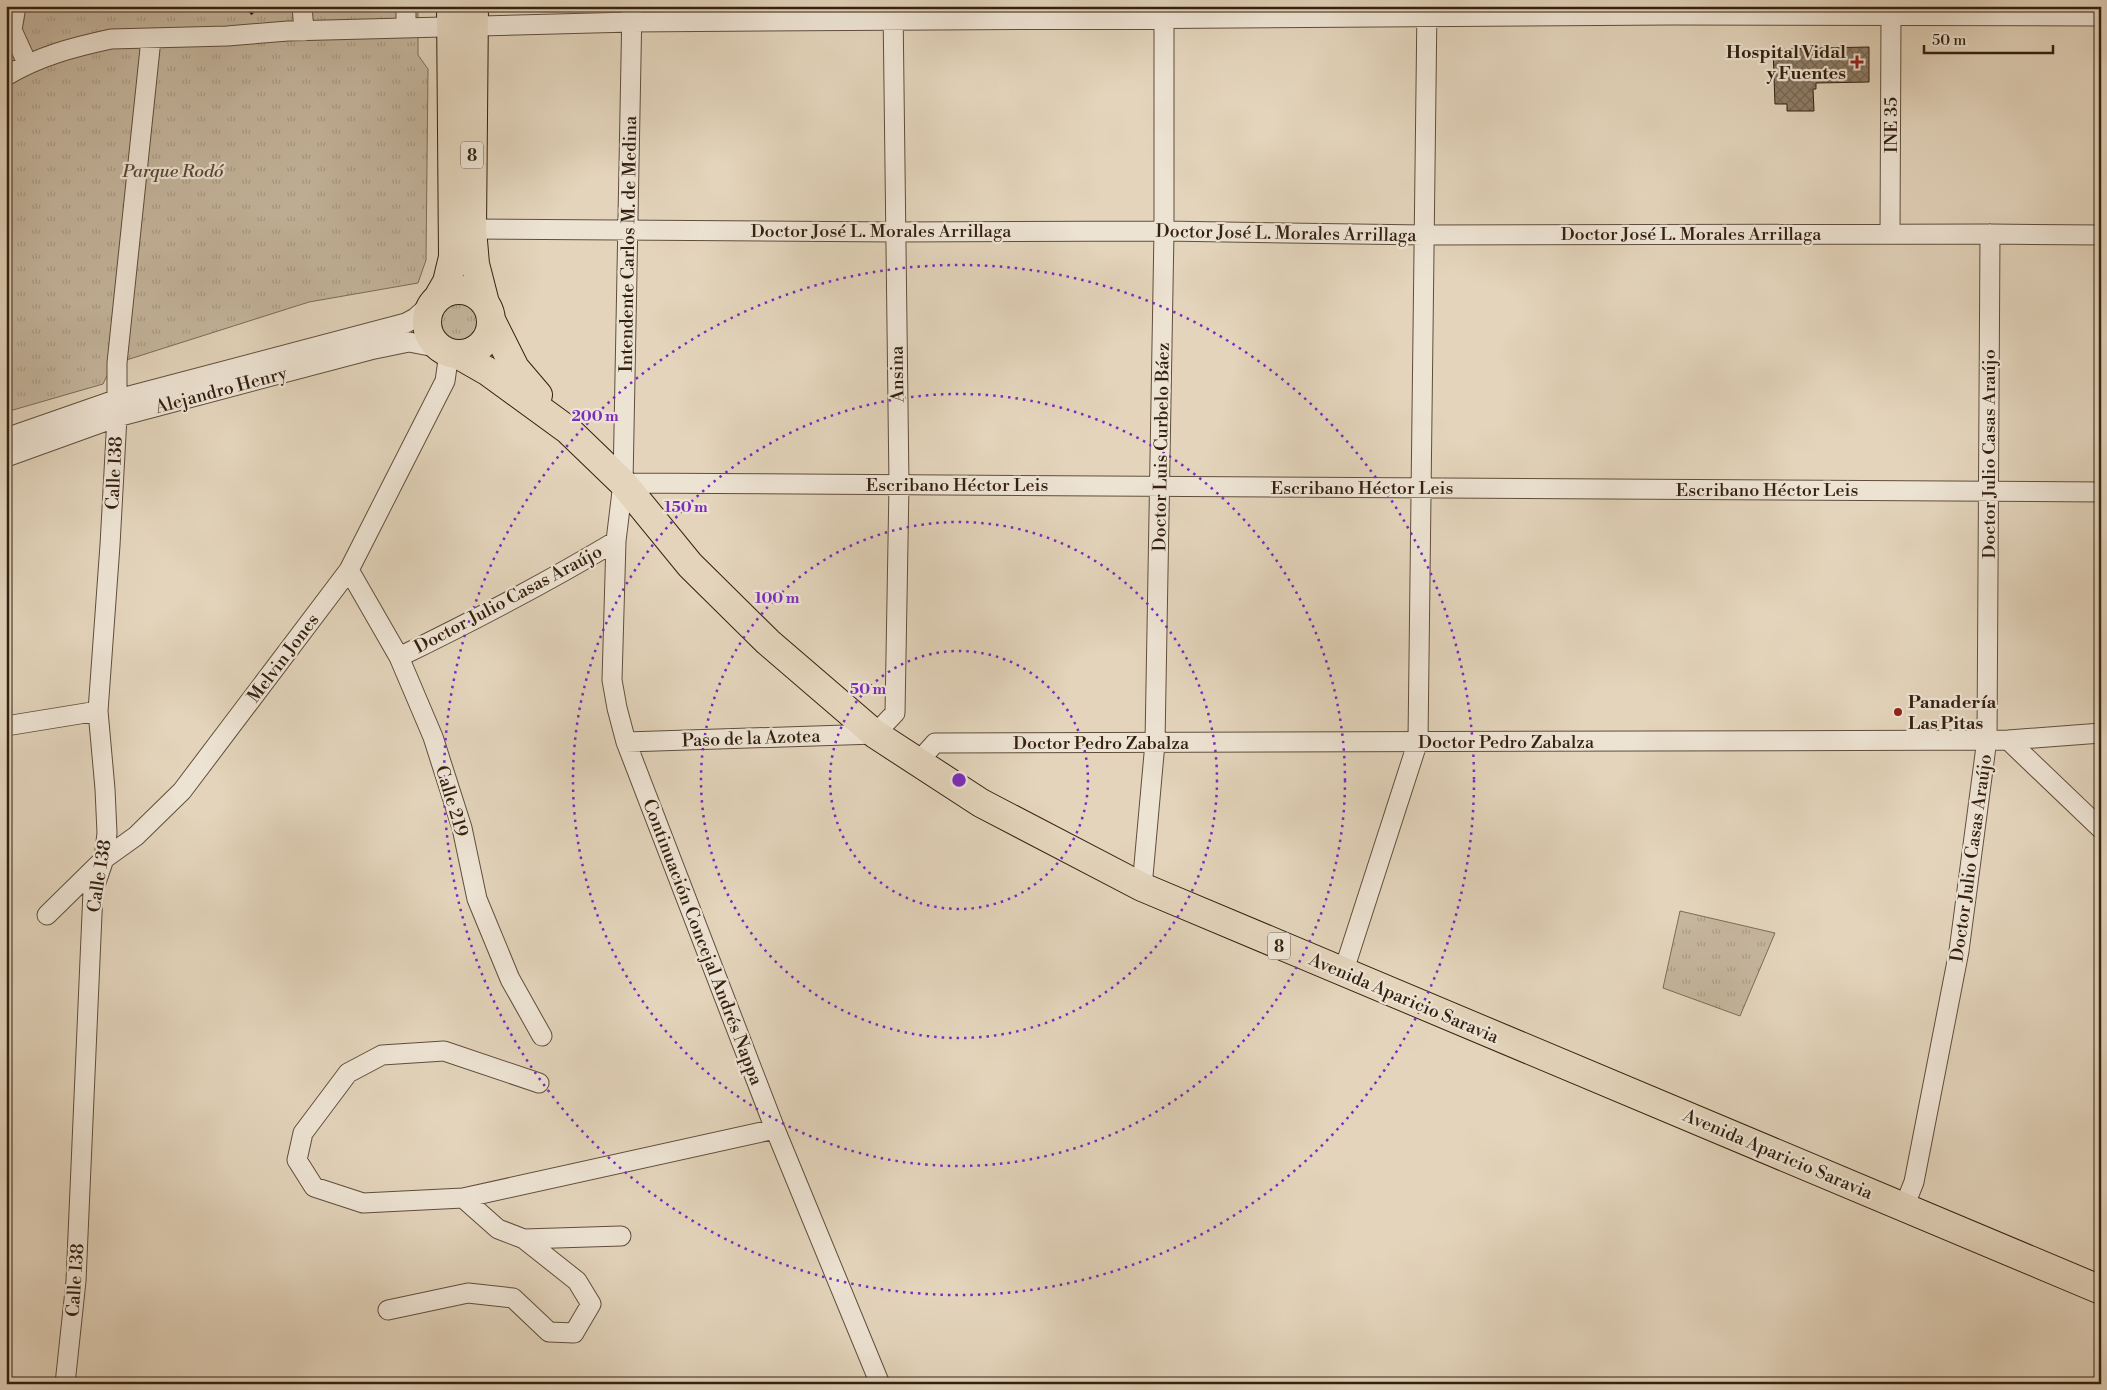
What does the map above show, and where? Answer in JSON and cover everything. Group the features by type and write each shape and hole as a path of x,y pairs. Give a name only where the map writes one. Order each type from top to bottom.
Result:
{"highway":[{"name":"8","path":"463,16 472,229 475,264 488,312"},
{"name":"8","path":"449,352 433,341 427,327 428,312 447,282 454,257 463,16"},
{"path":"436,299 448,291 458,289 468,291 478,296 488,312 490,332 486,341 469,353 449,352"},
{"name":"Avenida Aparicio Saravia","path":"488,312 515,368 568,430 624,483 690,565 711,586 768,642 875,734 981,802 1142,887 2101,1290"},
{"name":"Avenida Aparicio Saravia","path":"449,352 488,370 568,430"}],"street":[{"path":"16,6 12,30 27,63"},
{"path":"302,6 304,31"},
{"path":"406,6 406,28"},
{"path":"6,76 27,63 73,48 110,40 406,28 463,16 1708,11 1891,17 1988,11 2101,16"},
{"name":"Doctor Luis Curbelo Báez","path":"1142,887 1155,743 1164,231 1164,12"},
{"path":"1343,973 1418,741 1427,12"},
{"name":"Ansina","path":"875,734 895,713 898,485 892,13"},
{"name":"Intendente Carlos M. de Medina","path":"624,483 631,14"},
{"name":"INE 35","path":"1890,234 1891,17"},
{"name":"Calle 138","path":"65,1384 76,1281 93,891 104,858 107,833 98,711 118,408 117,363 151,39"},
{"name":"Doctor José L. Morales Arrillaga","path":"472,229 895,232 1164,231 1424,235 1990,234 2101,236"},
{"name":"Doctor Julio Casas Araújo","path":"1904,1207 1914,1182 1959,951 1988,739 1990,234"},
{"name":"Alejandro Henry","path":"6,438 118,408 406,322 415,318 436,299"},
{"name":"Alejandro Henry","path":"6,457 118,408 409,342 449,352"},
{"name":"Melvin Jones","path":"47,915 104,858 136,836 182,791 349,570 445,381 449,352"},
{"name":"Escribano Héctor Leis","path":"624,483 2101,492"},
{"name":"Continuación Concejal Andrés Nappa","path":"624,483 616,541 612,680 616,708 626,742 775,1129 880,1384"},
{"name":"Doctor Julio Casas Araújo","path":"400,657 547,581 616,541"},
{"name":"Calle 219","path":"349,570 400,657 433,736 462,828 477,899 510,979 542,1036"},
{"path":"6,726 98,711"},
{"name":"Doctor Pedro Zabalza","path":"918,762 935,744 2008,740 2101,733"},
{"name":"Paso de la Azotea","path":"626,742 875,734"},
{"path":"2008,740 2101,829"},
{"path":"539,1083 444,1051 382,1055 348,1073 303,1133 297,1160 314,1187 363,1203 463,1198 775,1129"},
{"path":"388,1310 468,1293 513,1298 549,1332 574,1333 591,1304 577,1281 524,1239 498,1229 463,1198"},
{"path":"524,1239 621,1236"}],"green space":[{"name":"Parque Rodó","path":"6,6 418,6 418,55 428,69 426,260 418,283 309,302 117,363 112,365 103,384 6,412"},
{"path":"645,6 845,6 840,10 645,10"},
{"path":"462,302 469,305 475,311 478,322 477,330 469,339 462,342 454,342 447,339 439,330 438,318 441,311 450,303"},
{"path":"1680,911 1775,933 1740,1016 1663,988"}],"building":[{"path":"1869,47 1869,82 1816,83 1816,89 1813,89 1814,111 1787,111 1787,104 1775,104 1773,49"}],"place":[{"name":"Hospital Vidal y Fuentes","path":"1857,62"},
{"name":"Panadería Las Pitas","path":"1898,712"}]}
